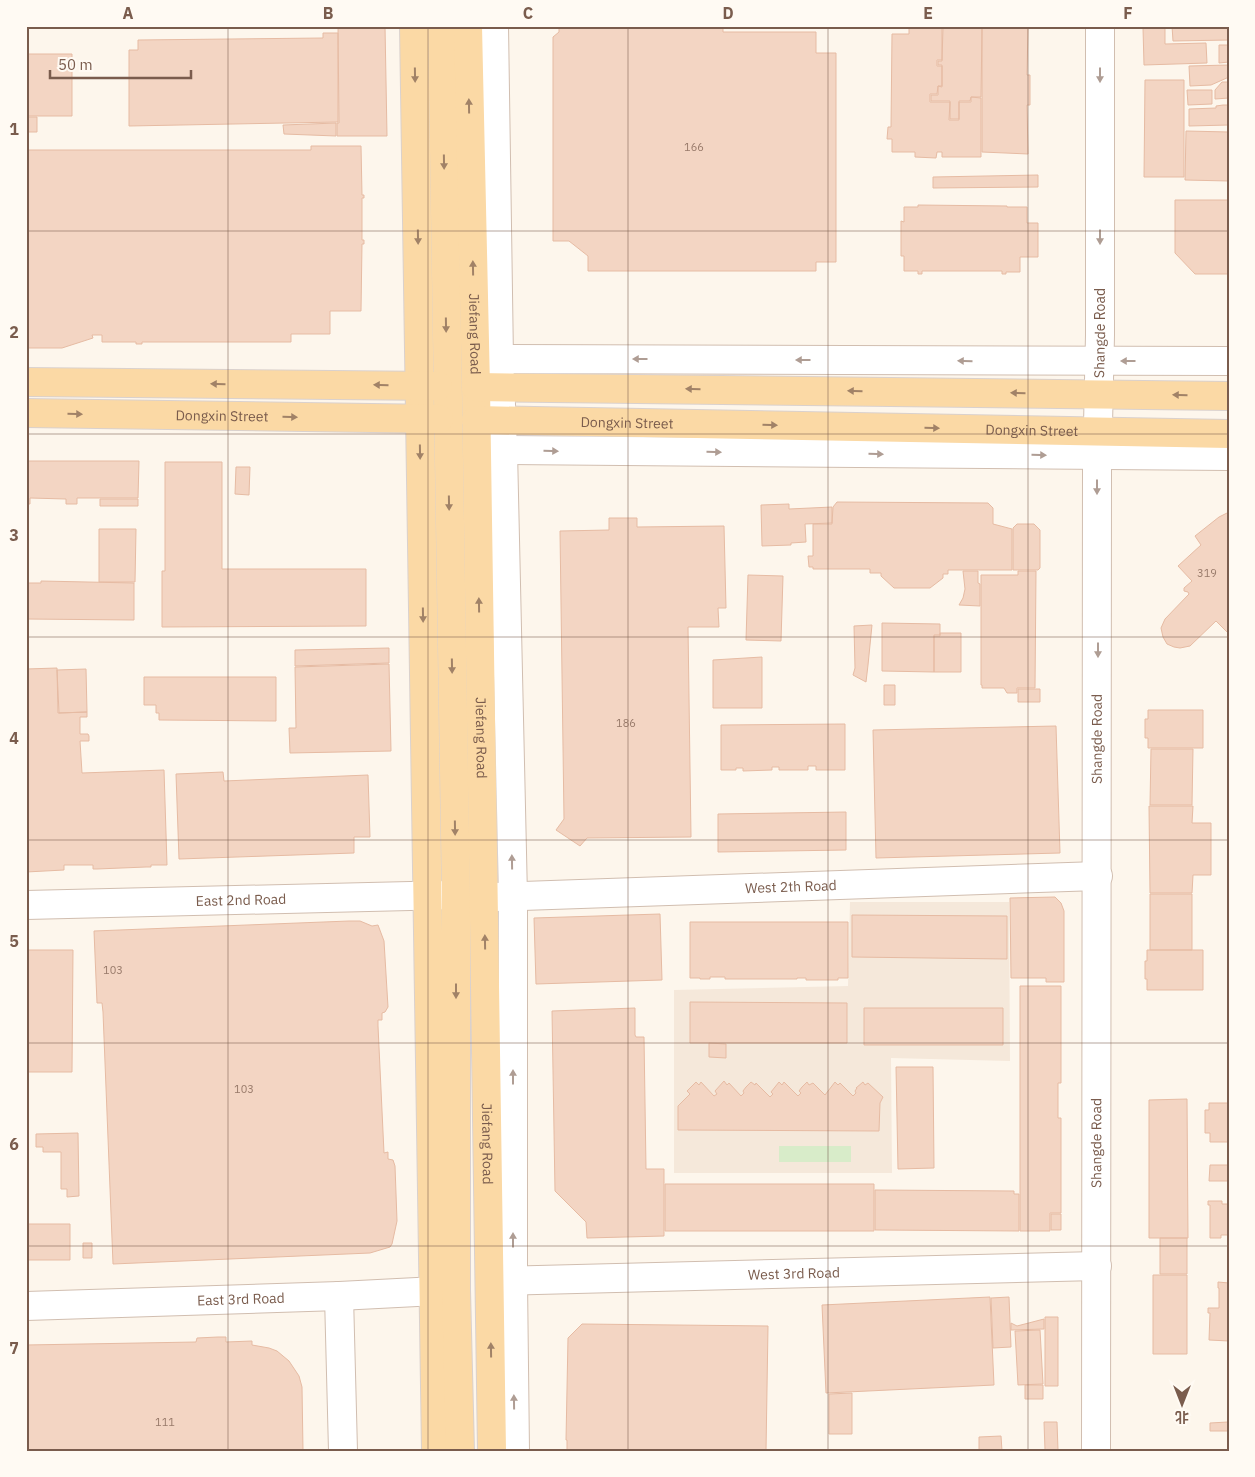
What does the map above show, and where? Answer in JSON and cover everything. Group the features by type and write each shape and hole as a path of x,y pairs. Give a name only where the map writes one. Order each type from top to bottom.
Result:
{"main road":[{"path":"414,26 428,896 445,1290 436,1451"},
{"name":"Jiefang Road","path":"442,26 456,895 445,1290 460,1451"},
{"name":"Jiefang Road","path":"468,26 489,420 484,897 501,1281 492,1451"},
{"path":"26,382 447,386"},
{"path":"488,387 1229,396"},
{"name":"Dongxin Street","path":"26,413 448,420"},
{"name":"Dongxin Street","path":"489,420 1098,444 1229,434"}],"street":[{"path":"447,386 488,387 498,359 494,26"},
{"name":"Shangde Road","path":"1096,1451 1100,26"},
{"path":"498,359 1229,361"},
{"name":"Dongxin Street","path":"448,420 489,420"},
{"path":"489,420 503,450 513,897 501,1281 515,1451"},
{"path":"503,450 1098,444 1229,456"},
{"name":"West 2th Road","path":"484,897 1098,876"},
{"name":"East 2nd Road","path":"26,905 456,895"},
{"name":"West 3rd Road","path":"501,1281 1098,1266"},
{"name":"East 3rd Road","path":"26,1306 339,1296 445,1290"},
{"path":"339,1296 343,1451"}],"shaded area":[{"path":"850,902 1009,902 1010,1061 891,1058 892,1173 674,1173 674,990 848,986"}],"green space":[{"path":"779,1146 851,1146 851,1162 779,1162"}],"building":[{"path":"338,26 385,26 387,136 337,136 337,123 339,123"},
{"path":"559,26 723,26 723,32 816,32 816,53 836,53 836,262 816,262 816,271 588,271 588,256 569,241 553,241 553,37 559,32"},
{"path":"1028,26 1027,75 1030,75 1030,105 1027,105 1028,154 982,152 982,27"},
{"path":"1172,26 1229,26 1229,40 1173,41"},
{"path":"909,27 942,27 942,60 937,60 937,66 942,66 942,86 938,86 937,94 930,94 930,102 950,102 949,120 959,120 959,102 971,102 971,97 981,98 981,157 942,157 942,152 937,152 936,158 915,157 915,152 892,152 892,139 887,139 888,127 891,127 892,34 909,34"},
{"path":"943,27 982,27 981,97 971,97 970,101 959,101 959,119 950,119 950,101 931,101 931,95 938,95 938,86 942,87 942,65 938,65 938,61 942,61"},
{"path":"1165,27 1165,44 1206,43 1207,63 1144,65 1143,28"},
{"path":"323,33 338,33 338,122 129,126 129,50 138,50 138,40 323,38"},
{"path":"1219,45 1229,45 1229,62 1219,63"},
{"path":"26,54 72,54 72,116 26,116"},
{"path":"1229,65 1229,77 1211,85 1190,86 1189,66"},
{"path":"1145,80 1184,80 1184,177 1144,177"},
{"path":"1222,82 1229,82 1229,98 1215,99 1215,90"},
{"path":"1187,90 1212,90 1212,104 1188,105"},
{"path":"1229,105 1229,125 1189,126 1189,109 1216,108 1216,106"},
{"path":"26,117 37,117 37,132 26,132"},
{"path":"336,123 336,136 284,134 283,125"},
{"path":"1186,131 1229,132 1229,181 1185,180"},
{"path":"311,146 361,146 362,195 364,195 364,198 362,198 362,240 364,240 364,244 362,244 361,311 330,311 330,334 291,334 291,342 142,342 142,344 136,344 136,342 102,342 102,335 92,335 93,338 62,348 26,348 26,150 311,150"},
{"path":"1038,175 1038,187 933,188 933,177"},
{"path":"1175,200 1229,200 1229,274 1195,274 1175,253"},
{"path":"918,205 1027,207 1027,223 1038,223 1038,257 1020,257 1020,272 1006,272 1006,274 1002,274 1002,271 922,271 922,274 918,274 918,271 904,271 904,256 901,256 901,221 904,222 904,207 918,207"},
{"path":"26,461 139,461 138,498 77,498 77,504 66,504 66,499 30,498 30,504 26,504"},
{"path":"165,462 222,462 222,569 366,569 366,626 162,627 162,571 165,571"},
{"path":"236,467 250,467 249,495 235,494"},
{"path":"100,499 138,499 138,506 100,506"},
{"path":"837,502 988,503 993,508 993,524 1012,529 1012,570 948,570 948,574 943,574 943,578 930,588 894,588 881,576 881,573 870,573 870,569 813,569 813,567 809,567 808,556 813,556 813,524 832,524 833,507"},
{"path":"789,504 789,509 832,507 832,523 805,524 806,542 791,543 791,545 762,546 761,505"},
{"path":"1229,512 1229,634 1216,621 1190,646 1180,648 1167,644 1161,628 1165,619 1189,594 1184,591 1184,588 1192,581 1178,566 1201,545 1195,536 1219,517"},
{"path":"609,518 637,518 637,527 724,526 726,608 718,608 719,627 688,627 691,837 587,838 580,846 556,830 564,819 560,531 609,530"},
{"path":"1017,524 1034,524 1040,530 1040,568 1038,570 1013,570 1013,528"},
{"path":"99,529 136,529 135,582 99,582"},
{"path":"963,571 978,571 980,606 959,605 965,589"},
{"path":"1018,571 1036,571 1035,688 1017,688 1017,693 1007,693 1004,688 982,688 981,685 981,575 1018,575"},
{"path":"748,575 783,576 781,641 746,640"},
{"path":"41,581 134,583 134,620 26,619 26,583 41,583"},
{"path":"882,623 940,624 940,635 934,635 934,672 882,671"},
{"path":"872,625 866,682 853,675 855,668 854,626"},
{"path":"940,633 961,633 961,672 934,672 934,636 940,636"},
{"path":"389,648 389,663 295,666 295,650"},
{"path":"762,657 762,708 713,708 713,660"},
{"path":"389,664 391,751 290,753 289,728 296,728 295,667"},
{"path":"57,668 58,713 87,712 87,717 80,717 80,734 88,734 89,736 89,741 80,741 82,773 164,770 167,865 93,869 93,865 64,865 64,870 26,872 26,669"},
{"path":"86,669 87,712 59,713 57,670"},
{"path":"144,677 276,677 276,721 159,720 159,713 156,713 156,705 144,705"},
{"path":"884,685 895,685 895,705 884,705"},
{"path":"1018,689 1040,689 1040,702 1018,702"},
{"path":"1148,710 1203,710 1203,748 1148,748 1148,738 1145,738 1145,719 1148,719"},
{"path":"845,724 845,770 816,770 816,766 808,766 808,770 779,770 779,767 772,767 772,770 743,771 743,768 736,768 736,770 721,770 721,725"},
{"path":"1056,726 1060,853 876,858 873,730"},
{"path":"1151,749 1193,749 1192,805 1150,805"},
{"path":"223,772 224,781 368,775 370,837 354,837 354,853 179,859 176,774"},
{"path":"1149,806 1193,806 1192,823 1211,823 1211,875 1193,875 1192,893 1150,893"},
{"path":"846,812 846,850 718,852 718,814"},
{"path":"1150,894 1192,894 1192,950 1150,950"},
{"path":"1055,897 1061,903 1064,911 1064,982 1046,982 1046,978 1011,978 1010,898"},
{"path":"660,914 662,980 536,984 534,918"},
{"path":"852,915 1007,916 1007,959 852,957"},
{"path":"360,921 372,926 378,925 384,941 388,1007 382,1013 382,1020 378,1020 378,1026 384,1153 388,1152 388,1159 393,1160 395,1166 397,1221 390,1247 370,1253 113,1264 103,1012 102,1003 97,1003 94,931"},
{"path":"690,922 848,922 848,978 838,978 838,980 806,980 806,978 690,978"},
{"path":"26,950 73,950 72,1072 26,1072"},
{"path":"1147,950 1203,950 1203,990 1147,990 1145,961 1147,961"},
{"path":"1020,986 1061,986 1061,1083 1058,1083 1058,1118 1061,1118 1061,1213 1050,1213 1050,1231 1020,1231"},
{"path":"690,1002 847,1003 847,1043 690,1043"},
{"path":"635,1008 635,1035 636,1037 644,1037 646,1169 664,1169 664,1236 587,1238 586,1222 555,1191 552,1011"},
{"path":"864,1008 1003,1008 1003,1045 864,1045"},
{"path":"709,1043 726,1044 726,1058 709,1057"},
{"path":"896,1067 933,1067 934,1168 898,1169"},
{"path":"724,1081 727,1085 729,1083 741,1096 751,1082 755,1085 756,1083 770,1097 773,1094 771,1092 779,1082 782,1085 784,1082 798,1096 801,1093 799,1091 807,1082 809,1085 813,1083 825,1095 835,1082 838,1085 840,1083 853,1096 856,1093 856,1088 863,1082 865,1085 868,1083 883,1097 880,1103 879,1131 678,1130 678,1106 690,1094 687,1091 696,1082 699,1085 701,1082 714,1096 717,1094 715,1091"},
{"path":"1187,1099 1188,1238 1149,1238 1149,1100"},
{"path":"1209,1103 1229,1103 1229,1142 1210,1142 1210,1133 1205,1133 1205,1110 1209,1110"},
{"path":"78,1133 79,1196 67,1197 67,1189 61,1189 61,1152 43,1152 43,1147 36,1147 36,1134"},
{"path":"1210,1165 1229,1165 1229,1181 1209,1181"},
{"path":"665,1184 874,1184 874,1231 665,1231"},
{"path":"875,1190 1014,1191 1014,1194 1019,1194 1019,1231 875,1230"},
{"path":"1208,1201 1222,1201 1222,1204 1229,1204 1229,1235 1221,1235 1221,1238 1210,1238 1210,1205 1208,1205"},
{"path":"1051,1214 1061,1214 1061,1230 1051,1230"},
{"path":"26,1224 70,1224 70,1260 26,1260"},
{"path":"1160,1238 1187,1238 1187,1274 1160,1274"},
{"path":"83,1243 92,1243 92,1258 83,1258"},
{"path":"1153,1275 1187,1275 1187,1354 1153,1354"},
{"path":"1218,1282 1229,1283 1229,1341 1209,1340 1210,1313 1208,1313 1208,1308 1219,1308"},
{"path":"990,1297 994,1385 826,1393 822,1305"},
{"path":"1009,1297 1011,1347 993,1348 991,1298"},
{"path":"1045,1317 1058,1317 1058,1386 1045,1386"},
{"path":"1044,1319 1044,1329 1011,1330 1011,1323 1017,1326"},
{"path":"582,1324 768,1326 766,1451 567,1451 568,1338"},
{"path":"1040,1330 1043,1384 1018,1385 1015,1331"},
{"path":"226,1337 226,1342 252,1341 252,1345 277,1351 289,1361 299,1376 302,1387 303,1451 26,1451 26,1345 196,1342 197,1338"},
{"path":"1025,1385 1043,1385 1043,1399 1025,1399"},
{"path":"852,1393 852,1434 829,1434 829,1394"},
{"path":"1044,1422 1057,1422 1058,1450 1045,1450"},
{"path":"1228,1422 1228,1431 1210,1431 1210,1423"},
{"path":"1001,1436 1002,1451 979,1451 979,1437"}]}
